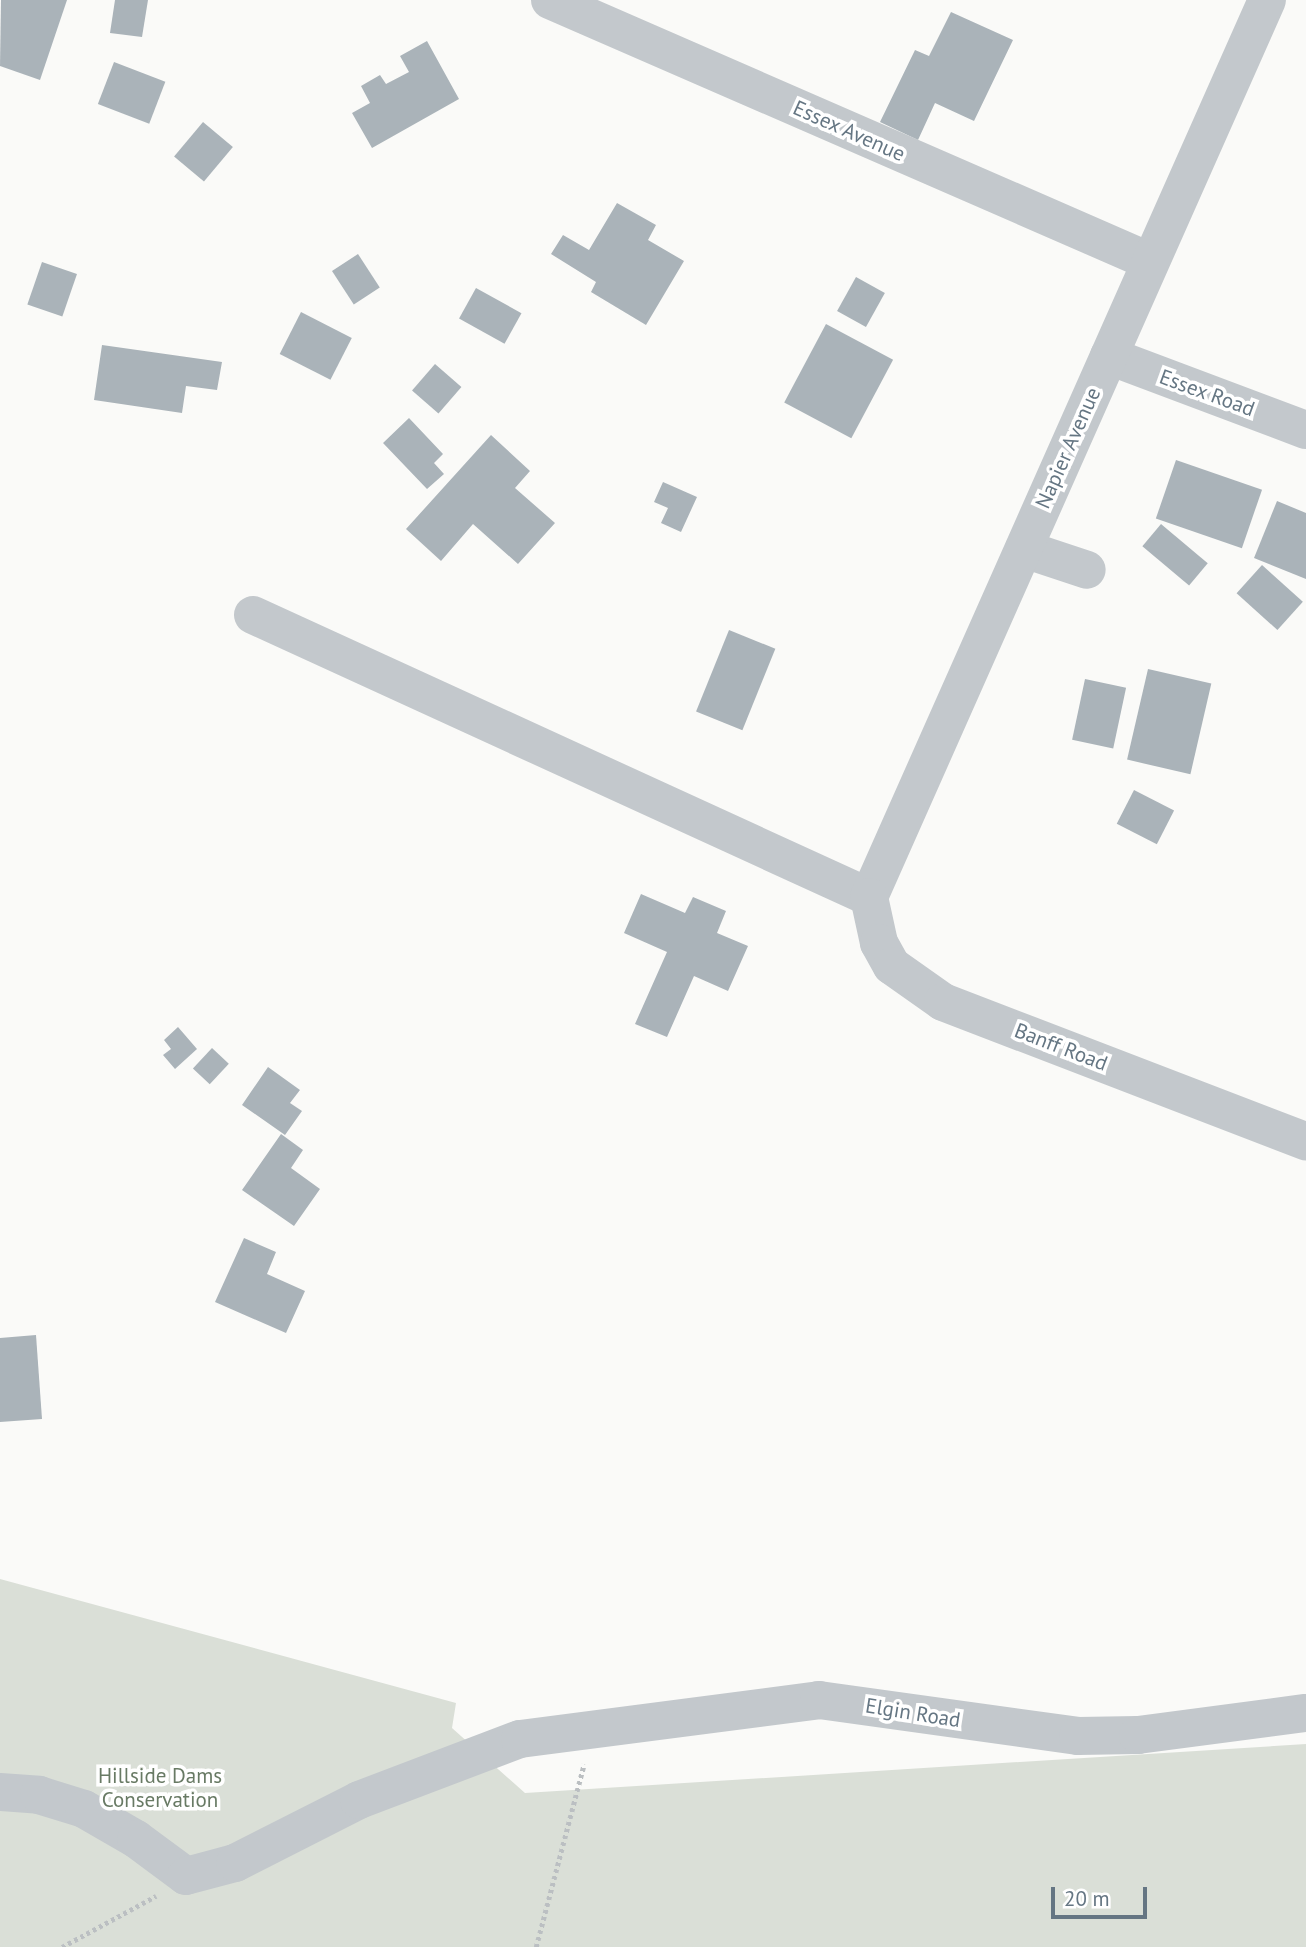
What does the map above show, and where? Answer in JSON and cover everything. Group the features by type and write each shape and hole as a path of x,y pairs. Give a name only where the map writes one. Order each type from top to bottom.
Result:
{"street":[{"name":"Essex Avenue","path":"550,0 1149,261"},
{"name":"Napier Avenue","path":"869,897 1267,0"},
{"name":"Essex Road","path":"1109,356 1306,430"},
{"path":"1024,549 1087,570"},
{"path":"253,615 869,897"},
{"name":"Banff Road","path":"869,897 879,943 892,966 943,1002 1306,1141"},
{"name":"Elgin Road","path":"186,1876 235,1863 359,1800 520,1739 819,1700 1078,1736 1138,1735 1306,1713"},
{"path":"0,1792 39,1796 84,1809 136,1839 186,1876"}],"path":[{"path":"536,1947 592,1730"},
{"path":"62,1947 143,1906 186,1876"}],"green space":[{"name":"Hillside Dams Conservation","path":"0,1579 456,1703 452,1728 525,1793 1306,1744 1306,1947 0,1947"}],"building":[{"path":"1,0 67,0 40,80 0,66"},
{"path":"115,0 148,0 142,37 110,33"},
{"path":"951,12 1013,40 974,121 935,103 918,140 880,122 915,50 929,56"},
{"path":"427,41 459,99 372,148 352,113 370,103 361,86 380,75 386,84 409,72 400,56"},
{"path":"114,62 165,82 149,124 98,104"},
{"path":"203,122 233,147 204,182 174,156"},
{"path":"617,203 656,225 648,240 684,261 646,325 591,292 596,282 551,254 563,235 589,250"},
{"path":"358,254 380,288 354,304 332,271"},
{"path":"42,262 77,274 62,317 27,305"},
{"path":"856,277 885,293 866,327 837,311"},
{"path":"476,288 521,313 505,344 459,319"},
{"path":"301,312 352,338 330,380 280,354"},
{"path":"826,324 893,360 851,438 784,403"},
{"path":"102,345 222,362 217,390 186,386 182,413 94,400"},
{"path":"435,364 461,387 438,413 412,390"},
{"path":"409,418 443,454 434,463 444,474 427,489 383,443"},
{"path":"491,435 530,471 515,488 555,523 518,564 473,524 441,561 406,529"},
{"path":"1176,460 1262,490 1242,548 1156,519"},
{"path":"663,482 697,497 681,532 661,523 668,508 654,502"},
{"path":"1277,501 1306,513 1306,579 1254,558"},
{"path":"1161,524 1208,563 1189,585 1142,546"},
{"path":"1262,565 1303,602 1277,630 1237,593"},
{"path":"729,630 775,649 742,730 696,712"},
{"path":"1148,669 1211,684 1190,774 1127,760"},
{"path":"1085,679 1126,688 1113,748 1072,740"},
{"path":"1134,790 1174,810 1157,844 1117,824"},
{"path":"641,894 685,913 693,897 726,911 717,933 748,946 728,991 694,976 667,1037 635,1024 667,952 624,933"},
{"path":"178,1027 197,1049 175,1069 163,1055 171,1049 164,1040"},
{"path":"212,1048 229,1064 210,1084 193,1068"},
{"path":"268,1067 300,1090 290,1103 302,1111 285,1135 242,1105"},
{"path":"281,1134 303,1150 291,1168 320,1189 294,1226 242,1190"},
{"path":"244,1238 276,1252 267,1274 305,1291 286,1333 215,1302"},
{"path":"36,1335 42,1419 0,1422 0,1338"}]}
